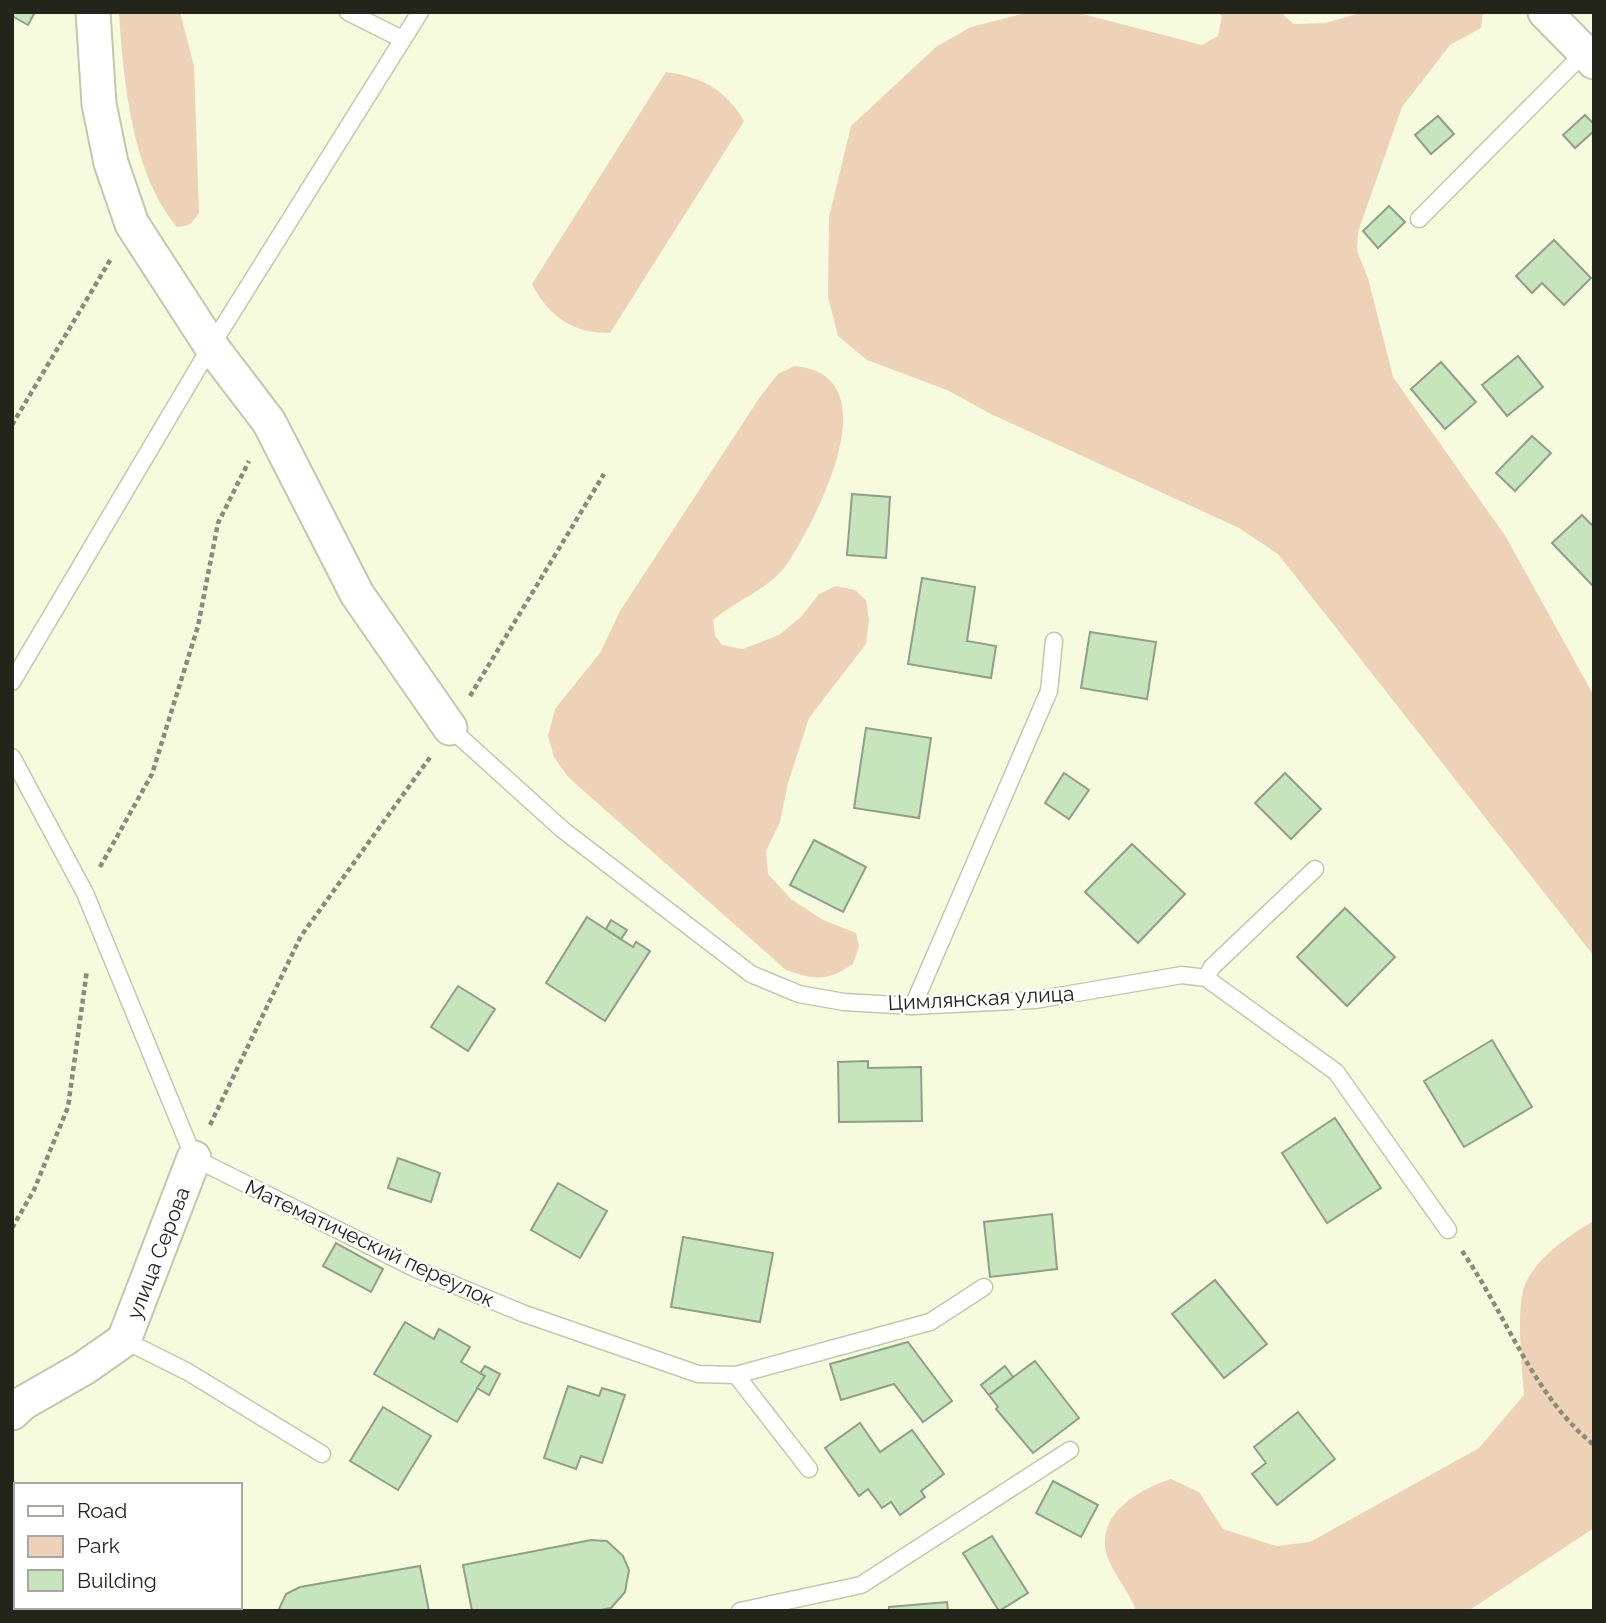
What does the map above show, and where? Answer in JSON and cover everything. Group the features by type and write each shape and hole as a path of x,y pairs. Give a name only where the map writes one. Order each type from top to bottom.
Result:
{"street":[{"path":"93,12 99,104 111,163 132,224 211,346 269,422 357,594 450,728"},
{"path":"1548,14 1588,58"},
{"name":"улица Серова","path":"12,1413 23,1403 84,1368 124,1340 194,1158"}],"lane":[{"path":"348,12 402,38"},
{"path":"12,682 211,346 420,12"},
{"path":"1419,219 1588,58"},
{"path":"913,1006 1049,691 1054,640"},
{"name":"Цимлянская улица","path":"450,728 563,830 751,974 799,994 844,1002 913,1006 1035,1000 1182,975 1206,978"},
{"path":"12,757 86,893 194,1158"},
{"path":"1315,869 1212,967 1206,978 1336,1072 1448,1230"},
{"name":"Математический переулок","path":"194,1158 416,1269 522,1314 698,1374 736,1375 930,1322 984,1287"},
{"path":"124,1340 188,1373 322,1454"},
{"path":"736,1375 809,1468"},
{"path":"740,1611 861,1585 1070,1450"}],"path":[{"path":"12,425 132,224"},
{"path":"86,893 152,774 198,626 218,523 269,422"},
{"path":"194,1158 301,936 450,728 604,474"},
{"path":"12,1228 34,1190 68,1107 88,962"},
{"path":"1448,1230 1488,1288 1514,1340 1569,1425 1594,1446"}],"green space":[{"path":"119,12 180,12 194,66 199,213 185,226 177,227 162,206 140,154 127,96"},
{"path":"1075,12 1202,45 1218,36 1222,16 1217,12 1280,12 1294,24 1325,23 1364,12 1483,12 1481,28 1450,45 1402,107 1358,232 1357,251 1368,278 1393,377 1506,537 1594,696 1594,956 1278,554 1239,528 991,414 947,390 867,360 838,336 828,297 829,217 851,126 936,47 971,27 1022,14"},
{"path":"666,72 691,77 712,87 729,101 744,121 610,333 585,330 554,314 532,284"},
{"path":"794,366 823,375 839,394 843,419 839,450 829,482 802,540 782,570 774,579 713,620 715,636 722,645 743,649 779,635 801,617 819,594 836,586 855,590 866,600 869,620 866,644 809,718 788,783 780,822 766,851 768,874 791,899 823,920 856,933 859,946 853,964 821,978 786,970 568,777 554,757 548,736 555,709 600,653 620,611 760,397 778,374"},
{"path":"1594,1221 1594,1528 1468,1611 1136,1611 1110,1563 1105,1547 1106,1533 1111,1520 1120,1509 1131,1499 1157,1484 1171,1479 1199,1492 1223,1529 1276,1546 1310,1542 1479,1448 1524,1395 1520,1321 1526,1282 1539,1263 1556,1247"}],"building":[{"path":"12,12 35,12 28,25 12,16"},
{"path":"1585,115 1594,124 1594,131 1575,148 1563,135"},
{"path":"1438,116 1454,134 1431,154 1415,135"},
{"path":"1389,206 1405,222 1378,248 1363,231"},
{"path":"1554,240 1591,278 1564,305 1542,283 1532,293 1516,276"},
{"path":"1518,356 1543,387 1507,416 1482,385"},
{"path":"1441,362 1476,402 1445,429 1411,389"},
{"path":"1532,436 1551,453 1515,491 1496,473"},
{"path":"852,494 890,497 886,558 847,555"},
{"path":"1582,515 1594,527 1593,586 1552,543"},
{"path":"922,578 975,587 967,641 996,646 991,678 908,664"},
{"path":"1090,632 1156,642 1147,699 1081,688"},
{"path":"866,728 931,738 919,818 854,808"},
{"path":"1064,773 1089,790 1069,819 1045,803"},
{"path":"1285,773 1321,809 1291,839 1255,803"},
{"path":"814,840 866,867 843,912 790,885"},
{"path":"1132,844 1185,894 1138,943 1085,892"},
{"path":"1345,908 1395,957 1347,1006 1297,957"},
{"path":"587,917 633,947 636,942 650,951 605,1021 546,983"},
{"path":"611,920 627,930 621,939 606,929"},
{"path":"458,986 495,1009 468,1051 431,1027"},
{"path":"1492,1040 1532,1107 1464,1147 1424,1081"},
{"path":"868,1061 868,1068 921,1067 922,1121 839,1122 838,1062"},
{"path":"1335,1118 1381,1188 1327,1223 1282,1153"},
{"path":"398,1158 440,1173 431,1202 388,1188"},
{"path":"558,1183 607,1211 580,1258 531,1230"},
{"path":"1052,1214 1057,1269 990,1277 984,1222"},
{"path":"683,1237 773,1253 760,1322 671,1307"},
{"path":"336,1243 383,1269 371,1292 323,1266"},
{"path":"1215,1280 1267,1344 1224,1378 1172,1314"},
{"path":"405,1322 434,1339 439,1329 470,1347 461,1362 485,1376 457,1422 374,1374"},
{"path":"908,1342 952,1401 923,1422 894,1384 841,1400 830,1364"},
{"path":"1035,1361 1079,1418 1033,1453 996,1409 998,1407 989,1395"},
{"path":"485,1366 500,1374 489,1395 477,1388 485,1376 480,1373"},
{"path":"1005,1366 1013,1377 989,1395 981,1385"},
{"path":"568,1386 599,1396 602,1388 625,1395 602,1463 581,1456 576,1469 544,1458"},
{"path":"383,1407 431,1436 398,1490 350,1461"},
{"path":"1298,1412 1335,1459 1277,1505 1252,1474 1266,1463 1254,1447"},
{"path":"860,1423 880,1452 912,1430 944,1474 921,1491 925,1497 900,1515 891,1502 882,1508 868,1489 859,1496 825,1448"},
{"path":"1053,1481 1098,1505 1081,1537 1036,1513"},
{"path":"992,1536 1028,1593 999,1611 963,1553"},
{"path":"591,1540 607,1541 623,1556 629,1570 625,1592 611,1608 595,1611 472,1611 463,1565"},
{"path":"420,1566 429,1611 278,1611 286,1594 300,1587"},
{"path":"947,1602 948,1611 889,1611 889,1607"}]}
